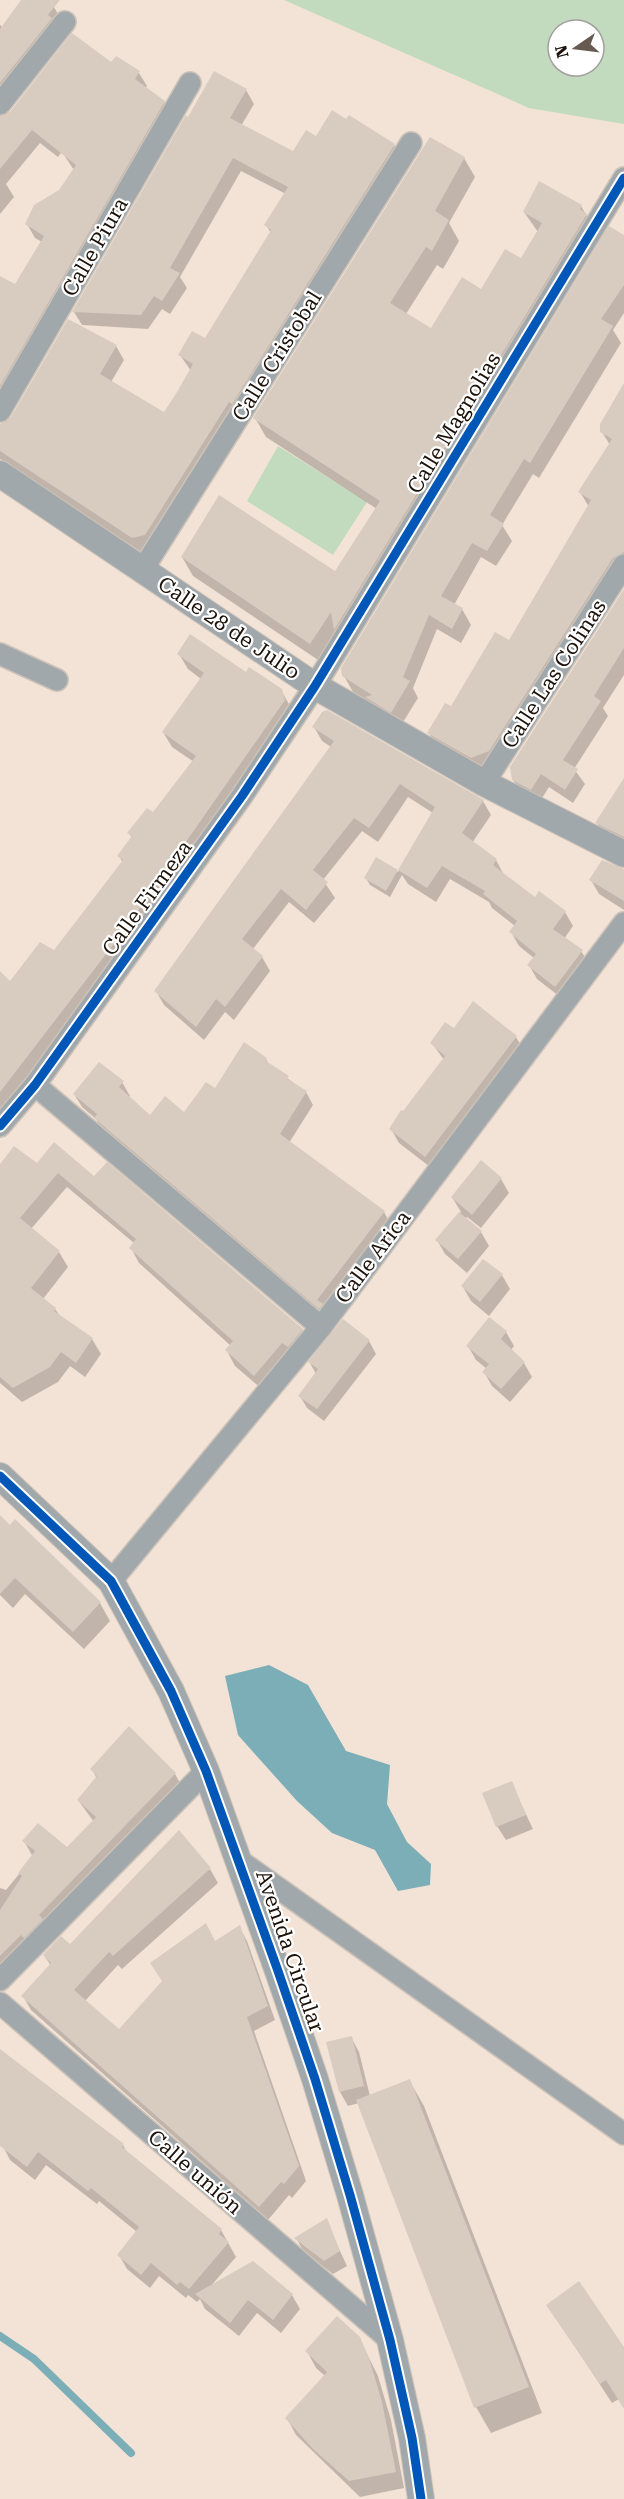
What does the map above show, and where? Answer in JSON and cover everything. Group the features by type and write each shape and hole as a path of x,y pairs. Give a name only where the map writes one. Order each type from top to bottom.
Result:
{"street":[{"path":"2,96 65,22"},
{"name":"Calle Piura","path":"0,411 190,83"},
{"name":"Calle Cristobal","path":"143,569 411,143"},
{"name":"Calle Magnolias","path":"315,686 624,178"},
{"name":"Calle 28 de Julio","path":"0,474 315,686 484,783 624,854"},
{"name":"Calle Las Colinas","path":"484,783 624,565"},
{"path":"0,654 57,680"},
{"name":"Calle Firmeza","path":"0,1126 35,1085 242,796 315,686"},
{"name":"Calle Arica","path":"111,1581 321,1327 624,923"},
{"path":"35,1085 321,1327"},
{"name":"Avenida Circular","path":"0,1476 111,1581 171,1691 206,1771 240,1861 315,2079 390,2340 412,2438 422,2499"},
{"path":"0,1980 206,1771"},
{"path":"240,1861 624,2134"},
{"name":"Calle unión","path":"0,2003 390,2340"}],"green space":[{"path":"284,0 624,0 624,124 529,108"},
{"path":"278,446 367,502 333,555 247,501"}],"water":[{"path":"269,1665 308,1685 346,1751 390,1765 387,1804 407,1842 431,1864 430,1885 398,1891 375,1850 332,1833 297,1801 238,1735 225,1676"}],"building":[{"path":"21,0 60,0 48,15 52,18 0,83 0,29"},
{"path":"72,33 111,62 116,56 140,71 135,79 165,101 0,386 0,276 15,284 44,236 25,224 34,205 59,190 76,165 32,130 0,169 0,116 10,112"},
{"path":"214,71 247,89 230,118 293,151 306,130 316,136 332,110 346,119 349,115 395,144 232,404 229,402 145,535 132,538 0,451 0,424 11,417 68,319 117,345 100,374 164,412 177,392 193,364 178,355 192,331 205,338 271,230 264,225 288,187 233,158 170,268 180,273 162,301 154,296 141,315 72,312"},
{"path":"430,137 465,157 435,211 449,220 432,251 426,247 390,303 431,328 462,277 481,289 505,249 521,258 542,223 523,212 539,181 582,205 580,209 587,214 334,630 331,612 310,644 181,557 219,495 335,571 380,501 253,418"},
{"path":"609,226 624,235 624,285 601,319 613,326 530,463 524,459 490,515 504,524 487,551 472,543 441,596 463,608 452,629 429,615 403,677 410,681 391,713 365,697 372,695 342,676 341,668"},
{"path":"624,383 624,552 613,558 489,751 471,758 427,733 445,703 451,706 495,632 509,640 591,500 578,492 612,439 600,432 600,424"},
{"path":"624,589 624,648 594,696 601,701 563,760 578,769 565,790 541,774 531,790 512,780 510,767"},
{"path":"190,634 246,672 249,667 282,689 285,700 123,932 0,1092 0,971 10,981 40,942 54,950 123,860 117,856 132,836 127,833 147,808 153,812 196,756 162,732 204,673 177,654"},
{"path":"327,710 484,800 462,833 497,859 493,865 535,897 539,891 566,911 553,929 583,950 555,987 527,965 536,954 509,932 517,921 483,894 485,891 442,866 427,888 398,870 435,807 400,784 369,828 354,818 313,870 328,882 306,910 281,889 242,939 263,956 225,1007 216,999 196,1027 154,991 334,741 312,727 322,712"},
{"path":"624,778 624,837 595,823"},
{"path":"376,857 398,870 386,891 364,878"},
{"path":"602,860 624,869 624,901 589,880"},
{"path":"473,1001 517,1036 425,1157 389,1129 401,1110 403,1111 445,1056 430,1043 445,1022 454,1028"},
{"path":"244,1042 267,1058 266,1061 289,1076 287,1079 307,1091 280,1134 385,1211 317,1300 323,1304 319,1309 94,1118 97,1114 73,1094 99,1062 124,1081 119,1087 150,1115 165,1096 184,1112 206,1082 215,1088"},
{"path":"54,1142 94,1176 107,1162 303,1329 288,1347 282,1343 254,1376 225,1350 233,1341 129,1248 136,1239 58,1173 20,1218 60,1251 31,1288 56,1308 54,1311 93,1338 76,1363 61,1352 50,1367 13,1388 0,1377 0,1164 14,1146 37,1163"},
{"path":"481,1160 502,1178 472,1215 451,1197"},
{"path":"459,1212 482,1231 458,1259 435,1240"},
{"path":"483,1259 503,1274 480,1302 461,1286"},
{"path":"489,1317 507,1331 501,1339 525,1362 501,1389 482,1372 489,1364 466,1346"},
{"path":"343,1319 370,1340 317,1409 298,1396 318,1369 308,1362"},
{"path":"0,1515 10,1525 15,1519 101,1602 73,1632 15,1578 0,1594"},
{"path":"129,1726 176,1773 39,1915 43,1919 24,1938 21,1935 0,1956 0,1910 22,1876 18,1873 35,1851 22,1841 38,1823 67,1847 96,1817 77,1800 97,1776 90,1769"},
{"path":"512,1781 526,1815 496,1827 482,1793"},
{"path":"179,1830 211,1868 113,1956 109,1952 74,1990 119,2029 162,1981 150,1963 206,1923 215,1941 240,1925 268,2006 247,2017 299,2166 284,2184 281,2182 259,2207 21,1996 51,1963 43,1955 61,1936 70,1944"},
{"path":"352,2036 364,2086 339,2092 326,2042"},
{"path":"0,2049 124,2144 122,2147 222,2229 219,2234 229,2242 189,2289 180,2282 177,2285 151,2263 141,2275 117,2255 139,2227 91,2188 88,2191 38,2152 27,2167 0,2146"},
{"path":"410,2079 529,2387 474,2408 356,2100"},
{"path":"327,2218 340,2251 324,2261 294,2238"},
{"path":"253,2261 293,2294 273,2320 248,2300 230,2323 195,2294"},
{"path":"579,2281 624,2347 624,2409 606,2380 600,2384 546,2305"},
{"path":"337,2316 360,2337 369,2358 382,2402 396,2472 349,2481 313,2449 285,2418 327,2372 305,2351"}],"waterway":[{"path":"0,2336 34,2359 131,2453"}],"cycle path":[{"path":"0,1126 35,1085 242,796 315,686 624,178"},
{"path":"0,1476 111,1581 171,1691 206,1771 315,2079 350,2195 390,2340 412,2438 421,2499"}]}
